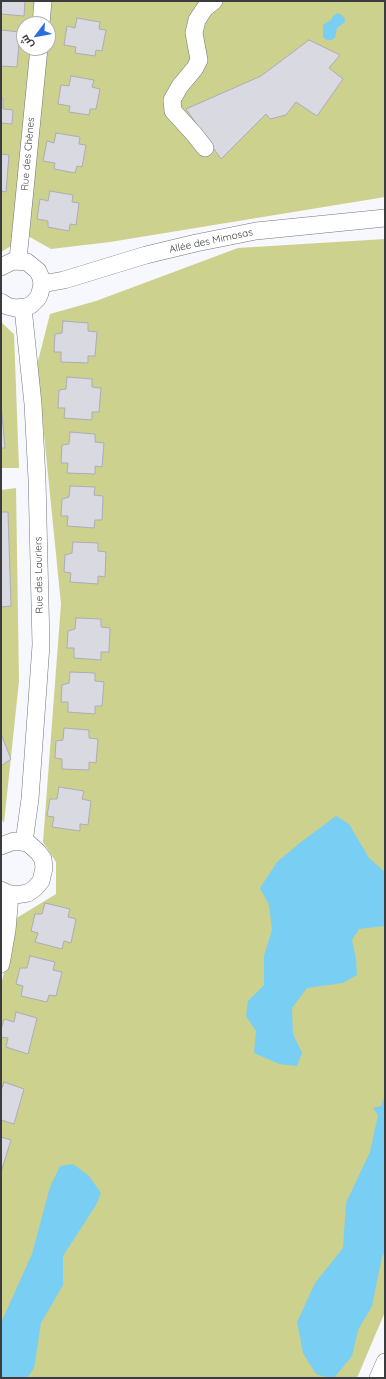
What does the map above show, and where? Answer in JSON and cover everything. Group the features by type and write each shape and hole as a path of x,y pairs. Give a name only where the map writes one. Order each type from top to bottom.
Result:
{"street":[{"path":"42,16 43,1"},
{"path":"206,148 174,111 172,100 180,86 195,68 199,60 194,33 197,20 205,8 214,1"},
{"name":"Rue des Chènes","path":"18,260 38,56"},
{"name":"Allée des Mimosas","path":"42,284 64,280 146,255 256,231 385,218"},
{"path":"1,267 18,260 29,263 36,269 42,284 38,298 31,305 23,308 14,308 1,302"},
{"name":"Rue des Lauriers","path":"23,308 34,419 41,645 30,799 24,842"},
{"path":"1,964 7,930 6,892 19,895 28,893 35,888 43,877 44,864 41,855 35,848 24,842 3,841"},
{"path":"378,1378 385,1362"}],"green space":[{"path":"1,1 385,1 385,197 110,242 51,249 28,236 1,252"},
{"path":"385,239 385,1312 357,1378 1,1378 1,986 15,919 56,894 56,862 43,842 61,604 37,365 50,314 96,301 238,248"},
{"path":"1,322 14,334 19,468 1,468"},
{"path":"16,488 19,681 4,823 1,818 1,490"}],"water":[{"path":"338,13 344,17 345,22 337,28 335,38 327,40 323,37 323,25"},
{"path":"336,816 349,824 369,858 385,872 385,926 359,929 352,940 356,959 357,975 343,983 307,988 292,1008 293,1034 302,1053 297,1066 279,1064 254,1053 256,1031 246,1016 248,1001 264,985 264,956 272,930 269,905 260,888 277,862"},
{"path":"385,1094 385,1252 382,1257 372,1306 358,1330 352,1356 334,1378 329,1378 316,1374 303,1353 297,1322 315,1283 343,1248 346,1203 370,1152 378,1115 373,1108 381,1106"},
{"path":"73,1164 89,1176 101,1193 96,1205 63,1256 63,1285 41,1323 34,1368 27,1378 1,1378 1,1323 32,1254 50,1187 60,1166"}],"building":[{"path":"1,1 25,1 24,16 1,14"},
{"path":"77,18 100,22 99,29 106,30 102,51 96,50 95,56 75,53 76,47 64,45 67,26 75,28"},
{"path":"1,30 16,32 16,56 18,56 17,67 1,66"},
{"path":"309,40 340,55 329,68 343,79 317,116 296,102 286,115 270,119 266,114 221,159 186,109 261,76"},
{"path":"71,76 94,80 92,87 100,89 96,109 90,109 89,115 69,112 70,106 58,104 61,85 69,86"},
{"path":"1,97 3,98 3,109 13,110 12,124 1,123"},
{"path":"56,133 80,137 79,144 86,145 82,167 77,166 75,173 54,169 55,163 43,161 47,141 54,143"},
{"path":"1,154 9,155 6,192 1,191"},
{"path":"50,191 73,195 72,202 79,203 76,225 70,224 69,231 48,227 48,221 37,219 40,199 48,201"},
{"path":"63,321 88,323 88,331 97,332 95,356 88,356 88,363 61,362 61,352 54,352 55,334 62,333"},
{"path":"67,377 92,379 92,387 101,388 99,412 92,412 92,420 64,418 65,408 58,408 59,390 66,389"},
{"path":"1,404 5,448 1,448"},
{"path":"70,432 95,434 95,442 104,443 102,467 95,466 95,474 67,473 68,463 61,463 62,445 69,444"},
{"path":"70,486 95,487 94,495 103,496 102,520 95,520 94,528 67,526 68,516 61,516 62,499 69,497"},
{"path":"1,512 8,512 11,606 1,607"},
{"path":"73,542 98,543 98,551 106,552 105,577 98,576 98,584 70,582 71,573 64,572 65,555 72,553"},
{"path":"76,618 101,619 101,627 110,628 109,652 101,652 101,660 74,658 74,648 67,648 68,631 75,629"},
{"path":"70,672 95,673 95,681 104,682 102,706 95,706 95,714 68,712 68,702 61,702 62,685 69,683"},
{"path":"64,728 89,730 89,738 98,739 96,763 89,762 89,770 62,769 62,759 55,758 56,741 63,740"},
{"path":"1,734 11,759 1,766"},
{"path":"59,787 84,791 82,799 91,801 88,825 80,824 80,831 52,827 54,817 47,816 50,799 57,799"},
{"path":"45,903 70,909 68,917 76,919 71,943 64,941 62,949 35,942 38,933 31,931 35,914 42,914"},
{"path":"30,956 55,962 53,970 62,972 56,996 49,995 47,1002 21,996 23,986 16,984 20,968 27,968"},
{"path":"16,1012 37,1018 28,1054 6,1047 8,1038 1,1037 4,1019 14,1022"},
{"path":"4,1082 24,1089 14,1124 1,1120 1,1091"},
{"path":"1,1137 11,1140 1,1172"}]}
